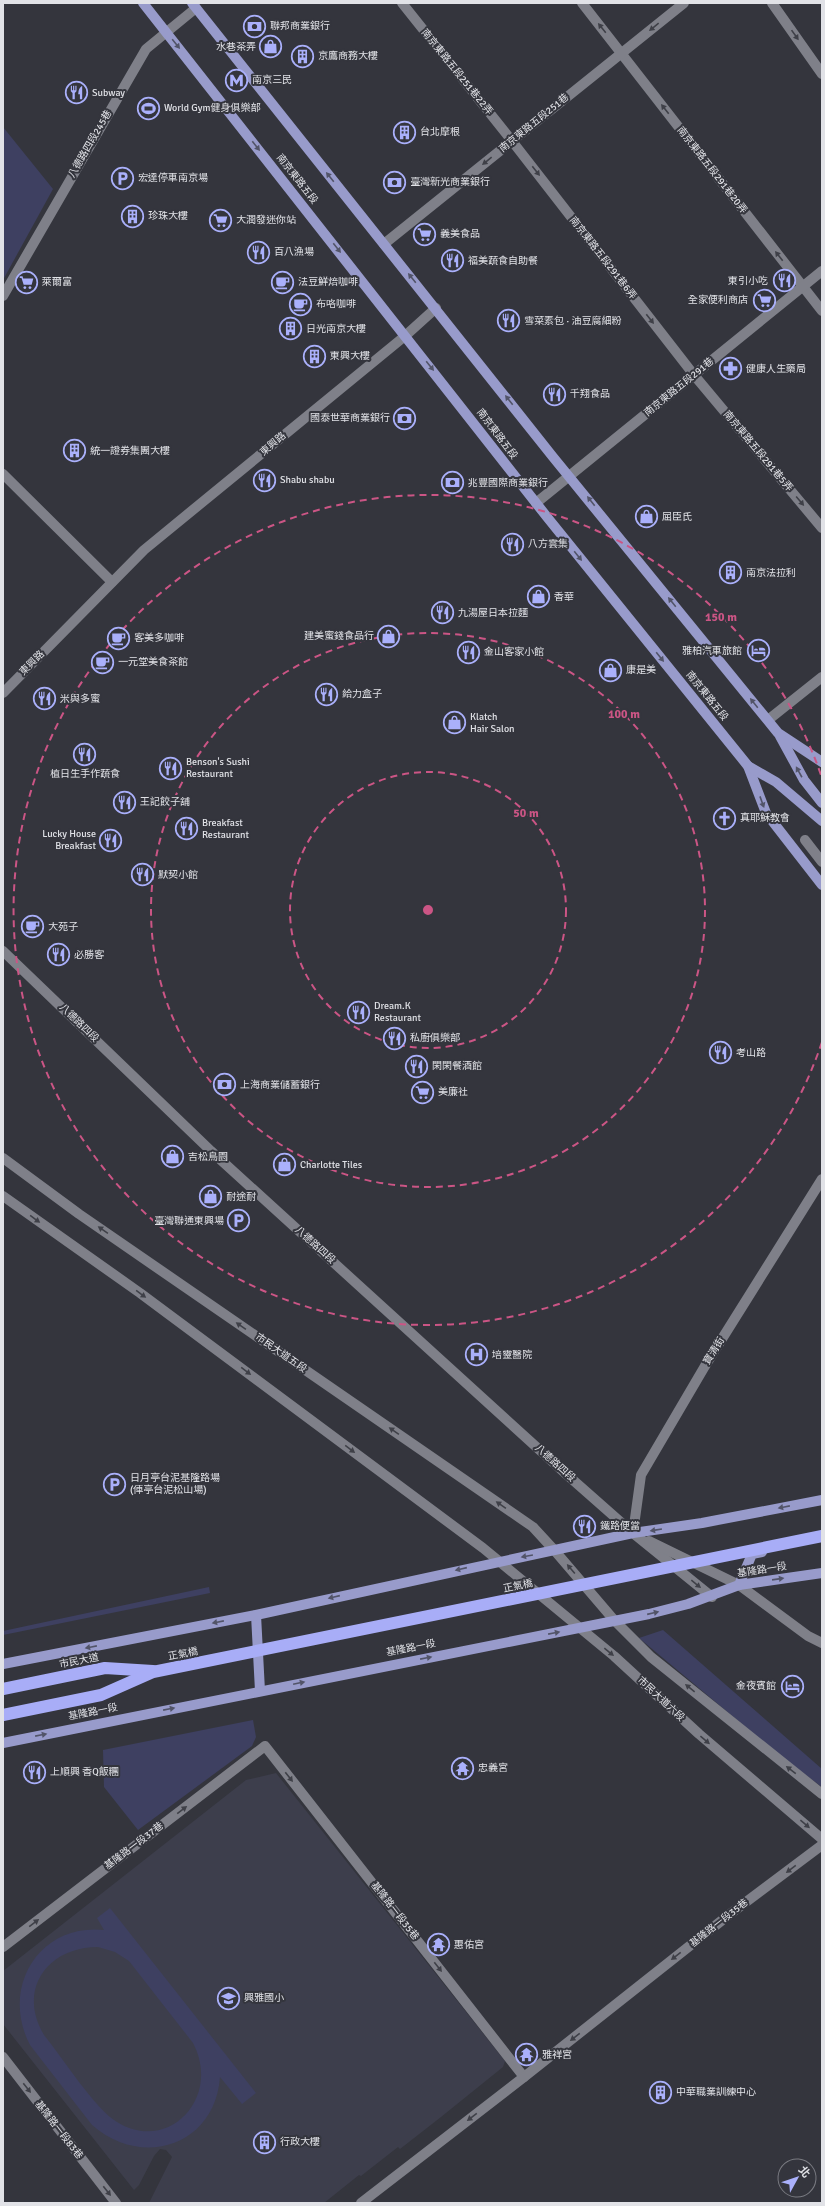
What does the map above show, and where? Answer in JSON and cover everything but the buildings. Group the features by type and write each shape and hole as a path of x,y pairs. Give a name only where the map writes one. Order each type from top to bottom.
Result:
{"highway":[{"name":"正氣橋","path":"156,1671 822,1536"},
{"name":"市民大道","path":"3,1689 98,1670 156,1671"},
{"path":"3,1715 93,1697 156,1671"}],"main road":[{"name":"南京東路五段","path":"143,3 536,503 748,766 766,813 822,885"},
{"path":"194,5 570,476 768,720 778,733 804,780 822,803"},
{"path":"778,733 822,762"},
{"path":"748,766 776,782 822,821"},
{"path":"3,1664 256,1615 633,1533 702,1523 822,1500"},
{"path":"739,1585 752,1554 822,1540"},
{"name":"基隆路一段","path":"3,1743 579,1628 676,1607 712,1597 739,1585 822,1573"},
{"path":"256,1615 260,1691"}],"street":[{"name":"南京東路五段251巷22弄","path":"402,3 512,140"},
{"name":"南京東路五段291巷20弄","path":"582,3 822,311"},
{"name":"南京東路五段251巷","path":"384,244 684,3"},
{"path":"772,3 822,74"},
{"name":"八德路四段245巷","path":"3,296 146,49 194,5"},
{"name":"南京東路五段291巷6弄","path":"512,140 694,375"},
{"name":"南京東路五段291巷","path":"536,503 822,271"},
{"name":"東興路","path":"3,693 144,550 405,336 436,308"},
{"name":"南京東路五段291巷5弄","path":"694,375 822,528"},
{"path":"3,474 112,582"},
{"path":"768,720 822,677"},
{"path":"805,840 822,862"},
{"name":"八德路四段","path":"3,951 211,1151 633,1533 712,1597"},
{"name":"市民大道五段","path":"3,1158 79,1214 533,1528 555,1550"},
{"name":"寶清街","path":"633,1533 641,1475 705,1366 822,1179"},
{"path":"3,1196 140,1292 499,1561"},
{"name":"八德路四段","path":"633,1533 739,1585 808,1636 822,1643"},
{"path":"555,1550 614,1620 651,1657 822,1794"},
{"name":"市民大道六段","path":"499,1561 614,1656 699,1734 822,1839"},
{"name":"基隆路一段37巷","path":"3,1946 265,1746"},
{"name":"基隆路一段35巷","path":"265,1746 524,2077"},
{"name":"基隆路一段35巷","path":"361,2203 524,2077 730,1914 822,1845"},
{"name":"基隆路一段83巷","path":"3,2057 116,2203"}],"shaded area":[{"path":"3,127 53,189 3,280"},
{"path":"209,1587 210,1593 3,1635 3,1631"},
{"path":"663,1630 822,1769 822,1787 785,1760 639,1638"},
{"path":"253,1720 256,1737 252,1746 138,1830 104,1787 103,1750"},
{"name":"興雅國小","path":"276,1773 505,2061 503,2067 441,2117 400,2149 398,2147 361,2176 359,2175 324,2203 149,2203 172,2157 166,2150 160,2149 154,2156 139,2185 134,2190 3,2024 3,1971 246,1780"},
{"path":"110,1908 256,2093 242,2104 220,2077 215,2101 205,2120 190,2134 173,2143 153,2147 132,2146 112,2138 92,2125 30,2045 22,2023 20,2002 23,1982 31,1964 44,1948 61,1937 81,1931 104,1930 97,1918","holes":["98,1947 115,1952 129,1961 193,2043 200,2063 201,2083 195,2101 185,2115 171,2126 154,2131 136,2130 117,2122 108,2115 89,2095 44,2035 36,2018 34,2002 36,1987 42,1974 51,1963 64,1954 80,1949"]}],"place":[{"name":"聯邦商業銀行","path":"254,26"},
{"name":"水巷茶弄","path":"271,47"},
{"name":"京鷹商務大樓","path":"302,56"},
{"name":"南京三民","path":"236,80"},
{"name":"Subway","path":"76,93"},
{"name":"World Gym健身俱樂部","path":"149,108"},
{"name":"台北摩根","path":"404,132"},
{"name":"宏達停車南京場","path":"122,178"},
{"name":"臺灣新光商業銀行","path":"395,182"},
{"name":"珍珠大樓","path":"132,216"},
{"name":"大潤發迷你站","path":"221,220"},
{"name":"義美食品","path":"424,234"},
{"name":"百八漁場","path":"259,252"},
{"name":"福美蔬食自助餐","path":"453,261"},
{"name":"東引小吃","path":"784,281"},
{"name":"萊爾富","path":"27,282"},
{"name":"法豆鮮焙咖啡","path":"283,282"},
{"name":"全家便利商店","path":"764,300"},
{"name":"布咯咖啡","path":"301,304"},
{"name":"雪菜素包 · 油豆腐細粉","path":"509,321"},
{"name":"日光南京大樓","path":"291,329"},
{"name":"東興大樓","path":"315,356"},
{"name":"健康人生藥局","path":"730,369"},
{"name":"千翔食品","path":"555,394"},
{"name":"國泰世華商業銀行","path":"405,418"},
{"name":"統一證券集團大樓","path":"75,451"},
{"name":"Shabu shabu","path":"265,480"},
{"name":"兆豐國際商業銀行","path":"453,483"},
{"name":"屈臣氏","path":"646,517"},
{"name":"八方雲集","path":"512,544"},
{"name":"南京法拉利","path":"730,573"},
{"name":"香華","path":"538,597"},
{"name":"九湯屋日本拉麵","path":"442,613"},
{"name":"建美蜜錢食品行","path":"389,636"},
{"name":"客美多咖啡","path":"119,638"},
{"name":"雅柏汽車旅館","path":"758,651"},
{"name":"金山客家小館","path":"469,652"},
{"name":"一元堂美食茶館","path":"102,662"},
{"name":"康是美","path":"610,670"},
{"name":"給力盒子","path":"326,694"},
{"name":"米與多蜜","path":"44,699"},
{"name":"Klatch Hair Salon","path":"454,723"},
{"name":"植日生手作蔬食","path":"85,754"},
{"name":"Benson's Sushi Restaurant","path":"171,768"},
{"name":"王記餃子舖","path":"125,802"},
{"name":"真耶穌教會","path":"724,818"},
{"name":"Breakfast Restaurant","path":"187,829"},
{"name":"Lucky House Breakfast","path":"111,840"},
{"name":"默契小館","path":"143,875"},
{"name":"大苑子","path":"33,927"},
{"name":"必勝客","path":"59,955"},
{"name":"Dream.K Restaurant","path":"358,1012"},
{"name":"私廚俱樂部","path":"395,1038"},
{"name":"考山路","path":"720,1053"},
{"name":"閑閑餐酒館","path":"416,1066"},
{"name":"上海商業儲蓄銀行","path":"224,1085"},
{"name":"美廉社","path":"422,1092"},
{"name":"吉松鳥園","path":"172,1157"},
{"name":"Charlotte Tiles","path":"284,1165"},
{"name":"耐途耐","path":"211,1197"},
{"name":"臺灣聯通東興場","path":"239,1221"},
{"name":"培靈醫院","path":"476,1355"},
{"name":"日月亭台泥基隆路場 (俥亭台泥松山場)","path":"115,1484"},
{"name":"鐵路便當","path":"585,1526"},
{"name":"金夜賓館","path":"792,1686"},
{"name":"忠義宮","path":"462,1768"},
{"name":"上順興 香Q飯糰","path":"34,1772"},
{"name":"惠佑宮","path":"439,1945"},
{"name":"興雅國小","path":"229,1998"},
{"name":"雅祥宮","path":"526,2055"},
{"name":"中華職業訓練中心","path":"660,2092"},
{"name":"行政大樓","path":"264,2142"}]}
